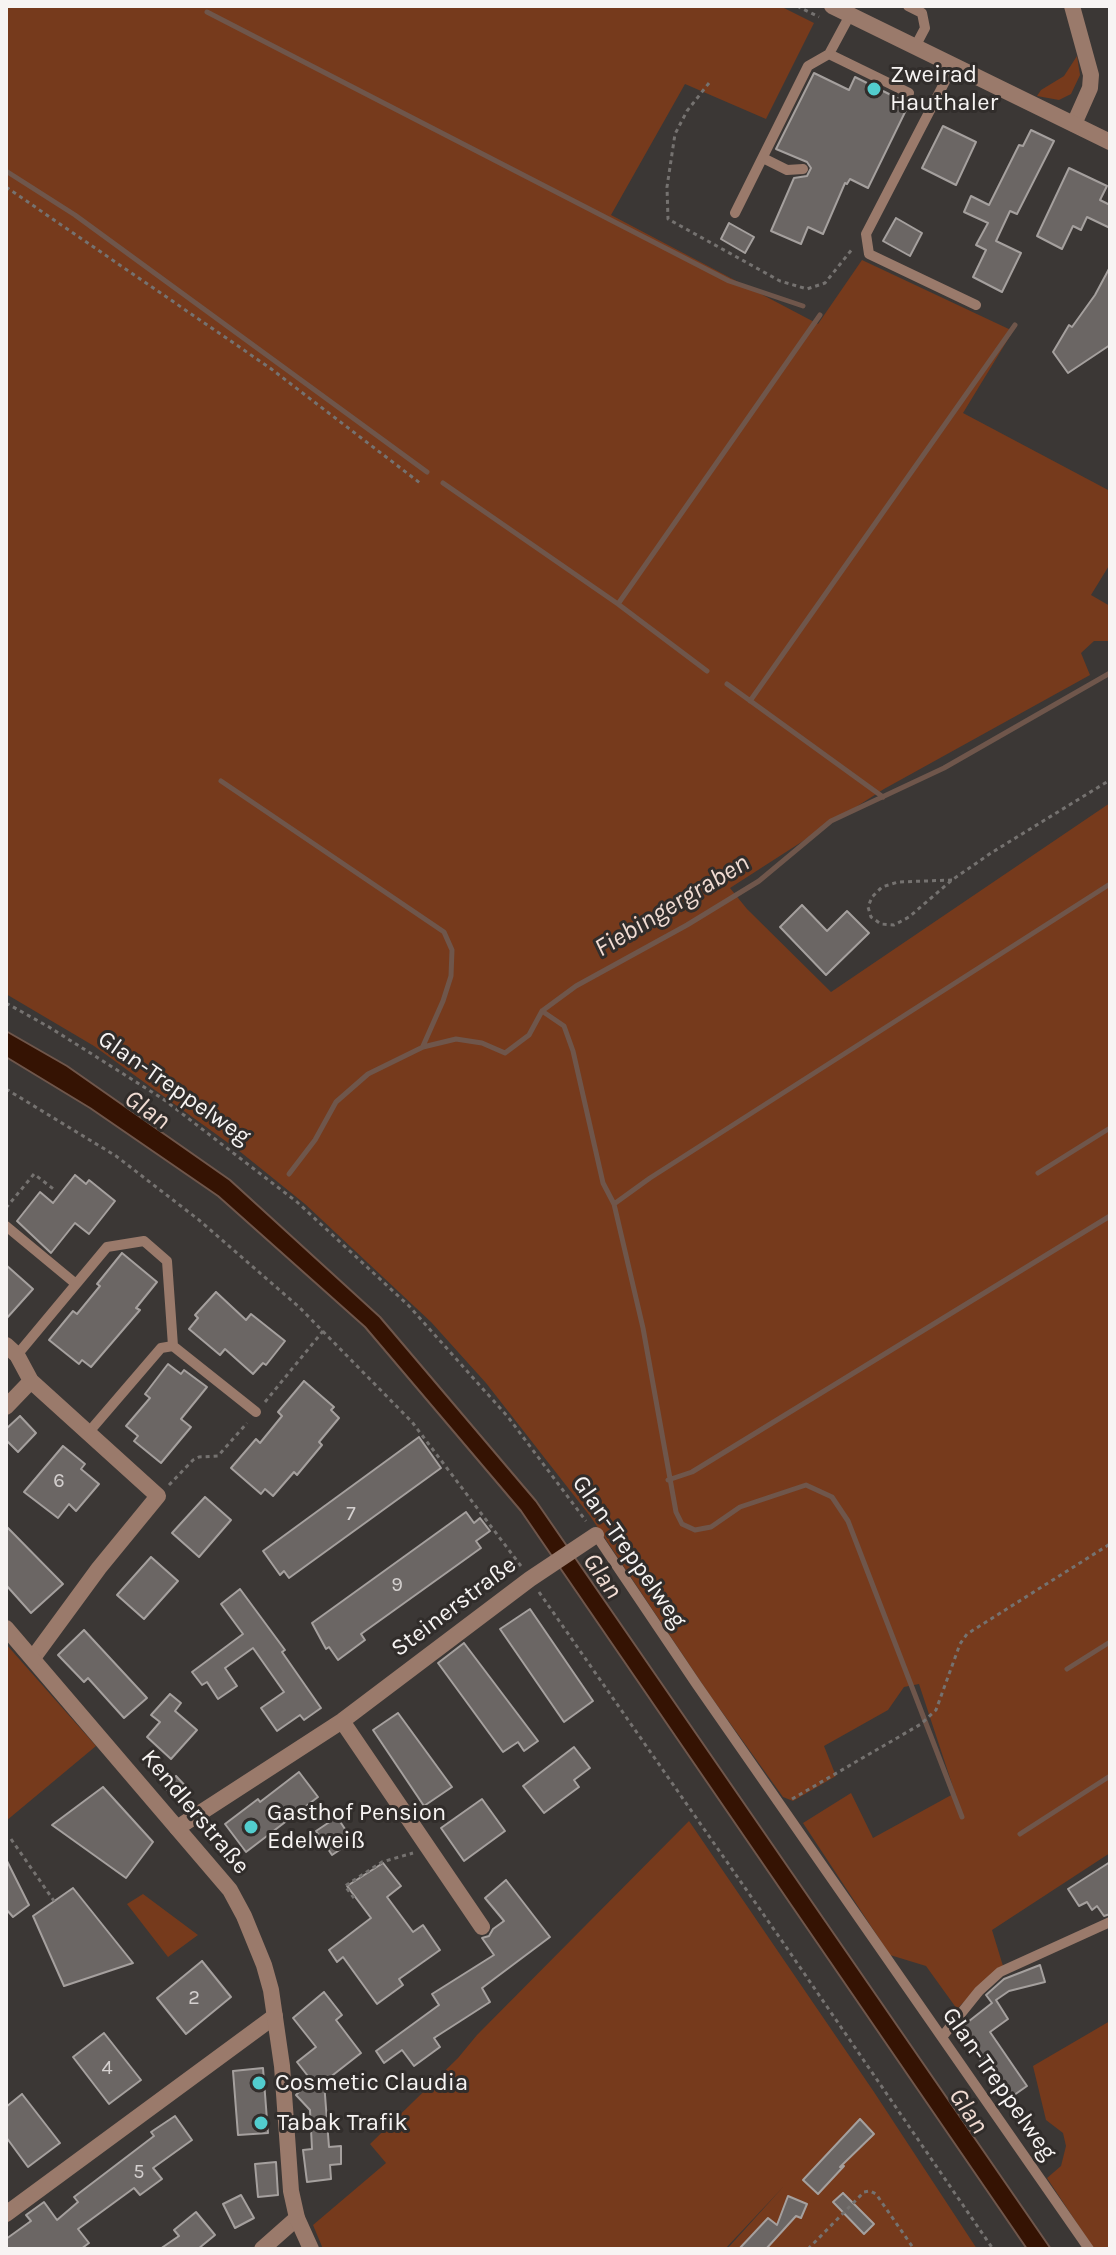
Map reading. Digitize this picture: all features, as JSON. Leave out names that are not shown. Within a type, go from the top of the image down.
[{"type":"street","points":[[832,6],[1110,142]]},
{"type":"street","points":[[1072,6],[1091,75],[1090,88],[1074,124]]},
{"type":"street","points":[[12,1350],[31,1381],[158,1496],[99,1568],[33,1658]]},
{"type":"street","points":[[6,1407],[31,1381]]},
{"type":"street","name":"Steinerstraße","points":[[177,1828],[342,1721],[530,1579],[593,1537]]},
{"type":"street","name":"Kendlerstraße","points":[[6,1628],[230,1890],[244,1916],[264,1965],[275,2016],[291,2191],[297,2218],[311,2249]]},
{"type":"street","points":[[342,1721],[482,1927]]},
{"type":"street","points":[[6,2214],[275,2016]]},
{"type":"street","points":[[262,2249],[297,2218]]},
{"type":"lane","points":[[908,6],[922,13],[925,28],[915,47]]},
{"type":"lane","points":[[735,213],[808,66],[829,54],[850,15]]},
{"type":"lane","points":[[829,54],[909,93]]},
{"type":"lane","points":[[953,66],[866,234],[869,254],[976,305]]},
{"type":"lane","points":[[763,158],[787,170],[803,169]]},
{"type":"lane","points":[[6,1226],[76,1284]]},
{"type":"lane","points":[[12,1350],[107,1247],[144,1241],[167,1261],[173,1346],[256,1412]]},
{"type":"lane","points":[[88,1433],[161,1348],[173,1346]]},
{"type":"lane","name":"Glan-Treppelweg","points":[[593,1537],[1089,2249]]},
{"type":"lane","points":[[942,2037],[979,1991],[1000,1972],[1110,1922]]},
{"type":"path","points":[[6,187],[270,368],[420,483]]},
{"type":"path","points":[[952,880],[898,882],[882,887],[872,897],[868,907],[871,917],[881,924],[894,925],[909,917],[952,880],[1110,780]]},
{"type":"path","name":"Glan-Treppelweg","points":[[6,1003],[163,1099],[297,1202],[409,1306],[508,1417],[593,1537]]},
{"type":"path","points":[[6,1089],[116,1156],[199,1220],[299,1307],[412,1422],[530,1579],[993,2249]]},
{"type":"path","points":[[6,1208],[34,1174],[56,1191]]},
{"type":"path","points":[[6,1197],[11,1202]]},
{"type":"path","points":[[782,1805],[930,1717],[936,1710],[960,1644],[967,1634],[1110,1544]]},
{"type":"path","points":[[11,1839],[54,1901]]},
{"type":"path","points":[[354,1898],[345,1886],[353,1880],[382,1862],[420,1851]]},
{"type":"path","points":[[808,2249],[864,2192],[870,2191],[876,2194],[914,2249]]},
{"type":"shaded area","points":[[6,6],[780,6],[814,23],[766,119],[685,84],[611,215],[818,324],[862,260],[1013,331],[963,413],[1110,491],[1110,564],[1091,595],[1110,606],[1110,641],[1094,641],[1081,653],[1090,675],[884,789],[730,888],[747,909],[831,992],[1110,803],[1110,1853],[992,1930],[1003,1966],[957,2009],[926,1966],[890,1955],[803,1823],[851,1793],[873,1838],[955,1793],[919,1684],[904,1687],[888,1710],[824,1746],[836,1776],[793,1801],[783,1797],[707,1691],[590,1516],[486,1383],[431,1322],[305,1204],[238,1150],[94,1046],[6,994]]},
{"type":"shaded area","points":[[1077,56],[1080,75],[1071,94],[1059,100],[1037,96],[1041,90],[1064,76]]},
{"type":"shaded area","points":[[6,1031],[67,1066],[230,1180],[380,1317],[536,1501],[1051,2249],[1027,2249],[521,1511],[365,1327],[218,1196],[90,1108],[6,1057]]},
{"type":"shaded area","points":[[6,1644],[96,1746],[6,1821]]},
{"type":"shaded area","points":[[689,1821],[977,2249],[727,2249],[784,2186],[725,2249],[323,2249],[313,2225],[386,2163],[370,2144]]},
{"type":"shaded area","points":[[143,1894],[198,1935],[168,1957],[127,1904]]},
{"type":"shaded area","points":[[1110,2021],[1110,2249],[1094,2249],[1047,2178],[1061,2166],[1066,2146],[1063,2133],[1046,2120],[1033,2066]]},
{"type":"building","points":[[814,73],[849,90],[855,77],[909,104],[868,188],[850,179],[845,183],[823,234],[808,227],[801,244],[771,231],[794,178],[807,176],[811,168],[807,162],[776,149]]},
{"type":"building","points":[[943,126],[976,142],[956,185],[922,168]]},
{"type":"building","points":[[1031,130],[1054,141],[1017,214],[1010,211],[996,241],[1021,253],[1002,292],[973,277],[986,250],[976,245],[988,223],[964,212],[971,196],[989,205],[1019,145],[1023,146]]},
{"type":"building","points":[[1069,168],[1107,186],[1100,200],[1110,205],[1110,228],[1087,217],[1081,230],[1073,226],[1062,249],[1037,236]]},
{"type":"building","points":[[896,218],[922,233],[910,256],[883,241]]},
{"type":"building","points":[[729,223],[754,237],[745,253],[721,239]]},
{"type":"building","points":[[1110,267],[1110,345],[1068,373],[1053,352],[1069,325],[1072,327],[1095,295]]},
{"type":"building","points":[[802,905],[827,931],[847,911],[869,933],[826,975],[780,927]]},
{"type":"building","points":[[75,1175],[86,1184],[89,1180],[115,1201],[89,1234],[75,1223],[51,1253],[17,1221],[40,1192],[53,1203]]},
{"type":"building","points":[[122,1253],[157,1282],[136,1308],[140,1310],[91,1367],[82,1360],[79,1364],[49,1340],[73,1311],[77,1314]]},
{"type":"building","points":[[6,1265],[33,1289],[6,1319]]},
{"type":"building","points":[[216,1292],[246,1320],[251,1314],[285,1341],[266,1365],[263,1363],[253,1374],[225,1349],[220,1355],[189,1329],[198,1318],[195,1315]]},
{"type":"building","points":[[168,1364],[181,1374],[184,1370],[207,1387],[181,1419],[191,1427],[161,1463],[134,1441],[138,1436],[126,1426],[150,1398],[145,1394]]},
{"type":"building","points":[[304,1381],[334,1407],[331,1410],[339,1418],[297,1475],[294,1472],[273,1496],[265,1489],[261,1494],[231,1468],[256,1439],[260,1443],[282,1416],[278,1412]]},
{"type":"building","points":[[20,1416],[36,1433],[18,1452],[6,1440],[6,1429]]},
{"type":"building","points":[[419,1437],[441,1468],[289,1578],[284,1571],[280,1575],[263,1551]]},
{"type":"building","points":[[63,1446],[85,1464],[81,1469],[99,1484],[76,1511],[69,1504],[58,1518],[24,1492]]},
{"type":"building","points":[[205,1497],[231,1520],[199,1557],[172,1533]]},
{"type":"building","points":[[466,1512],[474,1523],[480,1518],[490,1531],[476,1541],[481,1548],[361,1634],[365,1640],[338,1660],[329,1647],[326,1649],[312,1623]]},
{"type":"building","points":[[6,1526],[63,1584],[31,1613],[6,1585]]},
{"type":"building","points":[[151,1557],[178,1581],[144,1619],[117,1595]]},
{"type":"building","points":[[240,1589],[285,1650],[282,1652],[321,1708],[304,1720],[300,1715],[277,1731],[261,1708],[284,1692],[253,1648],[225,1668],[237,1686],[218,1699],[207,1682],[202,1685],[192,1672],[243,1634],[221,1604]]},
{"type":"building","points":[[530,1609],[593,1701],[564,1722],[500,1629]]},
{"type":"building","points":[[84,1630],[147,1698],[124,1718],[88,1678],[84,1682],[58,1655]]},
{"type":"building","points":[[464,1643],[538,1741],[524,1751],[518,1742],[503,1752],[438,1663]]},
{"type":"building","points":[[170,1694],[181,1703],[175,1711],[197,1730],[171,1759],[147,1737],[160,1722],[151,1715]]},
{"type":"building","points":[[398,1713],[452,1787],[424,1806],[373,1730]]},
{"type":"building","points":[[574,1747],[590,1768],[574,1780],[579,1787],[544,1813],[523,1786]]},
{"type":"building","points":[[299,1772],[318,1797],[246,1852],[225,1824]]},
{"type":"building","points":[[176,1776],[191,1792],[179,1803],[164,1786]]},
{"type":"building","points":[[103,1787],[153,1842],[126,1878],[52,1825]]},
{"type":"building","points":[[482,1799],[505,1831],[464,1861],[441,1828]]},
{"type":"building","points":[[337,1817],[353,1841],[332,1855],[316,1831]]},
{"type":"building","points":[[6,1859],[29,1905],[13,1917],[6,1909]]},
{"type":"building","points":[[1110,1862],[1110,1914],[1104,1916],[1097,1906],[1092,1910],[1087,1902],[1079,1906],[1068,1889]]},
{"type":"building","points":[[383,1863],[401,1886],[387,1897],[413,1932],[423,1925],[440,1950],[399,1979],[403,1985],[377,2004],[343,1957],[337,1962],[329,1950],[371,1918],[347,1886]]},
{"type":"building","points":[[506,1880],[550,1937],[482,1988],[490,2002],[434,2038],[440,2047],[414,2066],[402,2050],[384,2063],[376,2051],[439,2005],[432,1994],[494,1955],[482,1938],[489,1936],[504,1921],[485,1898]]},
{"type":"building","points":[[73,1888],[133,1963],[64,1986],[33,1916]]},
{"type":"building","points":[[202,1961],[231,1997],[186,2034],[157,1998]]},
{"type":"building","points":[[1040,1965],[1045,1982],[1009,1991],[996,2000],[1008,2019],[990,2032],[1027,2086],[1007,2100],[959,2029],[992,2003],[986,1995],[1004,1979]]},
{"type":"building","points":[[324,1992],[342,2015],[336,2020],[361,2053],[324,2082],[329,2147],[341,2146],[341,2164],[330,2165],[331,2179],[307,2182],[303,2150],[312,2149],[310,2110],[296,2095],[311,2080],[297,2062],[316,2047],[293,2018]]},
{"type":"building","points":[[104,2033],[141,2080],[109,2104],[73,2057]]},
{"type":"building","points":[[263,2068],[268,2133],[238,2135],[233,2071]]},
{"type":"building","points":[[22,2094],[60,2143],[28,2167],[6,2137],[6,2107]]},
{"type":"building","points":[[175,2116],[192,2140],[153,2168],[162,2179],[140,2195],[134,2188],[78,2229],[89,2243],[81,2249],[6,2249],[6,2239],[31,2221],[26,2215],[44,2202],[57,2220],[78,2202],[74,2197],[154,2136],[151,2132]]},
{"type":"building","points":[[860,2119],[874,2134],[818,2194],[803,2180]]},
{"type":"building","points":[[276,2162],[278,2195],[258,2197],[255,2164]]},
{"type":"building","points":[[843,2193],[874,2224],[864,2234],[833,2202]]},
{"type":"building","points":[[241,2195],[254,2218],[235,2228],[223,2204]]},
{"type":"building","points":[[788,2196],[807,2204],[801,2218],[796,2216],[766,2249],[739,2249],[768,2218],[777,2225]]},
{"type":"building","points":[[196,2212],[215,2235],[198,2249],[160,2249],[179,2236],[174,2230]]},
{"type":"waterway","points":[[207,12],[729,281],[803,306]]},
{"type":"waterway","points":[[6,171],[75,215],[427,472]]},
{"type":"waterway","points":[[618,604],[820,315]]},
{"type":"waterway","points":[[750,701],[1015,325]]},
{"type":"waterway","points":[[443,483],[618,604],[707,671]]},
{"type":"waterway","name":"Fiebingergraben","points":[[289,1174],[315,1140],[336,1102],[368,1074],[423,1047],[456,1039],[482,1043],[505,1053],[529,1035],[542,1011],[576,986],[759,881],[831,821],[944,768],[1110,673]]},
{"type":"waterway","points":[[727,684],[883,797]]},
{"type":"waterway","points":[[221,781],[444,932],[452,950],[451,976],[423,1046]]},
{"type":"waterway","points":[[614,1204],[1110,884]]},
{"type":"waterway","points":[[542,1011],[564,1026],[573,1051],[603,1183],[614,1204],[643,1328],[676,1512],[682,1524],[695,1530],[711,1527],[740,1507],[806,1485],[832,1497],[848,1521],[962,1817]]},
{"type":"waterway","points":[[1038,1173],[1110,1128]]},
{"type":"waterway","points":[[668,1480],[692,1472],[1110,1216]]},
{"type":"waterway","points":[[1067,1669],[1110,1642]]},
{"type":"waterway","points":[[1020,1834],[1110,1776]]},
{"type":"place","name":"Zweirad Hauthaler","points":[[874,89]]},
{"type":"place","name":"Gasthof Pension Edelweiß","points":[[251,1827]]},
{"type":"place","name":"Cosmetic Claudia","points":[[259,2083]]},
{"type":"place","name":"Tabak Trafik","points":[[261,2123]]},
{"type":"water label","name":"Glan","points":[[147,1110]]},
{"type":"water label","name":"Glan","points":[[602,1576]]},
{"type":"water label","name":"Glan","points":[[968,2111]]}]
